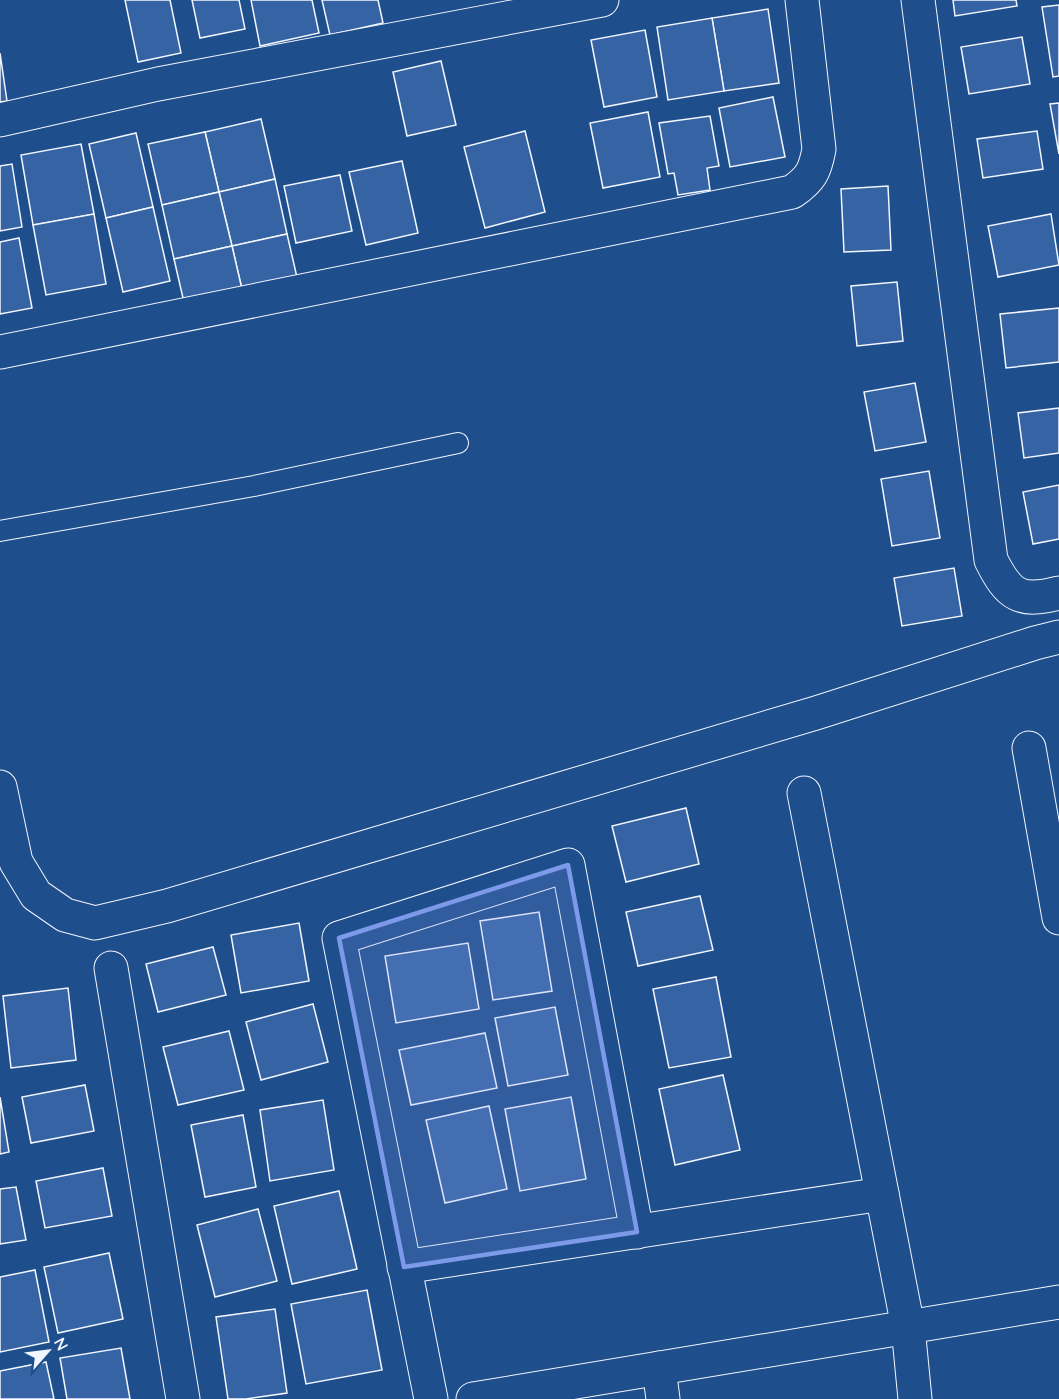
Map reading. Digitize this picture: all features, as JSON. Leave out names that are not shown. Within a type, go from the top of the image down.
[{"type":"street","points":[[0,120],[158,84],[602,0]]},
{"type":"street","points":[[0,352],[792,192],[808,181],[816,165],[819,149],[801,0]]},
{"type":"street","points":[[918,0],[991,560],[999,577],[1010,589],[1022,597],[1040,598],[1059,593]]},
{"type":"street","points":[[0,787],[16,862],[36,895],[65,915],[95,923],[179,903],[816,713],[1059,637]]},
{"type":"street","points":[[1029,748],[1059,918]]},
{"type":"street","points":[[804,793],[908,1327],[915,1399]]},
{"type":"street","points":[[431,1399],[339,938],[568,865],[637,1232]]},
{"type":"street","points":[[111,968],[183,1399]]},
{"type":"street","points":[[404,1267],[882,1194]]},
{"type":"street","points":[[473,1399],[661,1384],[908,1327],[1059,1302]]},
{"type":"lane","points":[[0,531],[254,486],[458,443]]},
{"type":"highlighted area","points":[[568,865],[637,1232],[404,1267],[339,938]]},
{"type":"building","points":[[125,0],[170,0],[181,53],[138,62]]},
{"type":"building","points":[[192,0],[239,0],[245,29],[200,38]]},
{"type":"building","points":[[251,0],[312,0],[319,33],[260,46]]},
{"type":"building","points":[[322,0],[378,0],[383,23],[330,35]]},
{"type":"building","points":[[953,0],[1016,0],[1017,6],[955,16]]},
{"type":"building","points":[[1059,5],[1059,76],[1053,77],[1042,7]]},
{"type":"building","points":[[768,9],[779,83],[724,91],[712,18]]},
{"type":"building","points":[[712,18],[724,91],[668,100],[657,27]]},
{"type":"building","points":[[645,30],[657,97],[604,107],[591,40]]},
{"type":"building","points":[[1022,37],[1030,84],[969,94],[961,47]]},
{"type":"building","points":[[0,53],[7,101],[0,102]]},
{"type":"building","points":[[441,61],[456,125],[407,136],[393,72]]},
{"type":"building","points":[[773,97],[785,157],[730,167],[719,108]]},
{"type":"building","points":[[1059,103],[1059,154],[1050,104]]},
{"type":"building","points":[[648,112],[660,177],[603,188],[590,123]]},
{"type":"building","points":[[710,116],[719,166],[707,168],[710,190],[678,195],[674,173],[668,174],[659,123]]},
{"type":"building","points":[[261,119],[275,179],[219,192],[205,132]]},
{"type":"building","points":[[525,131],[545,212],[485,228],[464,147]]},
{"type":"building","points":[[1037,131],[1043,169],[983,178],[977,139]]},
{"type":"building","points":[[205,132],[219,192],[162,205],[148,144]]},
{"type":"building","points":[[136,133],[153,207],[106,218],[89,144]]},
{"type":"building","points":[[81,144],[94,214],[33,225],[21,155]]},
{"type":"building","points":[[402,161],[418,233],[366,245],[349,172]]},
{"type":"building","points":[[12,164],[22,227],[0,231],[0,166]]},
{"type":"building","points":[[340,175],[352,231],[296,243],[284,186]]},
{"type":"building","points":[[275,179],[287,234],[232,246],[219,192]]},
{"type":"building","points":[[888,186],[891,250],[844,252],[841,189]]},
{"type":"building","points":[[219,192],[232,246],[174,259],[162,205]]},
{"type":"building","points":[[153,207],[170,281],[123,292],[106,218]]},
{"type":"building","points":[[94,214],[106,284],[46,295],[33,225]]},
{"type":"building","points":[[1051,214],[1059,265],[998,277],[988,226]]},
{"type":"building","points":[[287,234],[299,286],[244,298],[232,246]]},
{"type":"building","points":[[19,238],[32,308],[0,314],[0,242]]},
{"type":"building","points":[[232,246],[244,298],[186,311],[174,259]]},
{"type":"building","points":[[897,282],[903,341],[857,346],[851,286]]},
{"type":"building","points":[[1059,308],[1059,362],[1006,368],[1000,314]]},
{"type":"building","points":[[915,383],[926,442],[875,451],[864,392]]},
{"type":"building","points":[[1059,408],[1059,453],[1024,458],[1018,413]]},
{"type":"building","points":[[929,471],[940,538],[892,546],[881,479]]},
{"type":"building","points":[[1059,485],[1059,539],[1033,544],[1023,492]]},
{"type":"building","points":[[954,568],[962,616],[902,626],[894,578]]},
{"type":"building","points":[[686,808],[699,864],[626,882],[612,826]]},
{"type":"building","points":[[700,896],[713,950],[638,966],[626,912]]},
{"type":"building","points":[[539,912],[552,991],[493,1000],[480,921]]},
{"type":"building","points":[[299,923],[309,981],[241,993],[231,935]]},
{"type":"building","points":[[468,943],[479,1009],[396,1023],[385,956]]},
{"type":"building","points":[[213,947],[226,995],[158,1012],[146,964]]},
{"type":"building","points":[[716,977],[731,1057],[669,1068],[653,989]]},
{"type":"building","points":[[68,988],[76,1060],[11,1068],[3,996]]},
{"type":"building","points":[[313,1004],[328,1062],[261,1080],[246,1022]]},
{"type":"building","points":[[555,1007],[568,1075],[508,1086],[495,1018]]},
{"type":"building","points":[[229,1031],[244,1090],[178,1105],[163,1047]]},
{"type":"building","points":[[485,1033],[497,1088],[411,1105],[399,1050]]},
{"type":"building","points":[[723,1075],[740,1150],[675,1165],[659,1089]]},
{"type":"building","points":[[85,1085],[94,1131],[31,1143],[22,1097]]},
{"type":"building","points":[[0,1097],[9,1152],[0,1154]]},
{"type":"building","points":[[571,1097],[586,1179],[520,1191],[505,1109]]},
{"type":"building","points":[[323,1100],[334,1170],[270,1181],[260,1110]]},
{"type":"building","points":[[489,1106],[507,1189],[445,1203],[426,1120]]},
{"type":"building","points":[[243,1115],[256,1187],[205,1197],[191,1125]]},
{"type":"building","points":[[103,1168],[112,1216],[45,1228],[36,1181]]},
{"type":"building","points":[[16,1187],[26,1240],[0,1244],[0,1189]]},
{"type":"building","points":[[339,1191],[357,1269],[292,1284],[274,1206]]},
{"type":"building","points":[[258,1209],[277,1281],[215,1297],[197,1225]]},
{"type":"building","points":[[109,1253],[123,1319],[58,1333],[44,1267]]},
{"type":"building","points":[[35,1270],[49,1342],[0,1352],[0,1277]]},
{"type":"building","points":[[367,1290],[382,1370],[306,1384],[291,1304]]},
{"type":"building","points":[[275,1309],[287,1393],[246,1399],[228,1399],[216,1317]]},
{"type":"building","points":[[121,1348],[130,1399],[67,1399],[60,1358]]},
{"type":"building","points":[[46,1362],[54,1399],[0,1399],[0,1371]]}]
